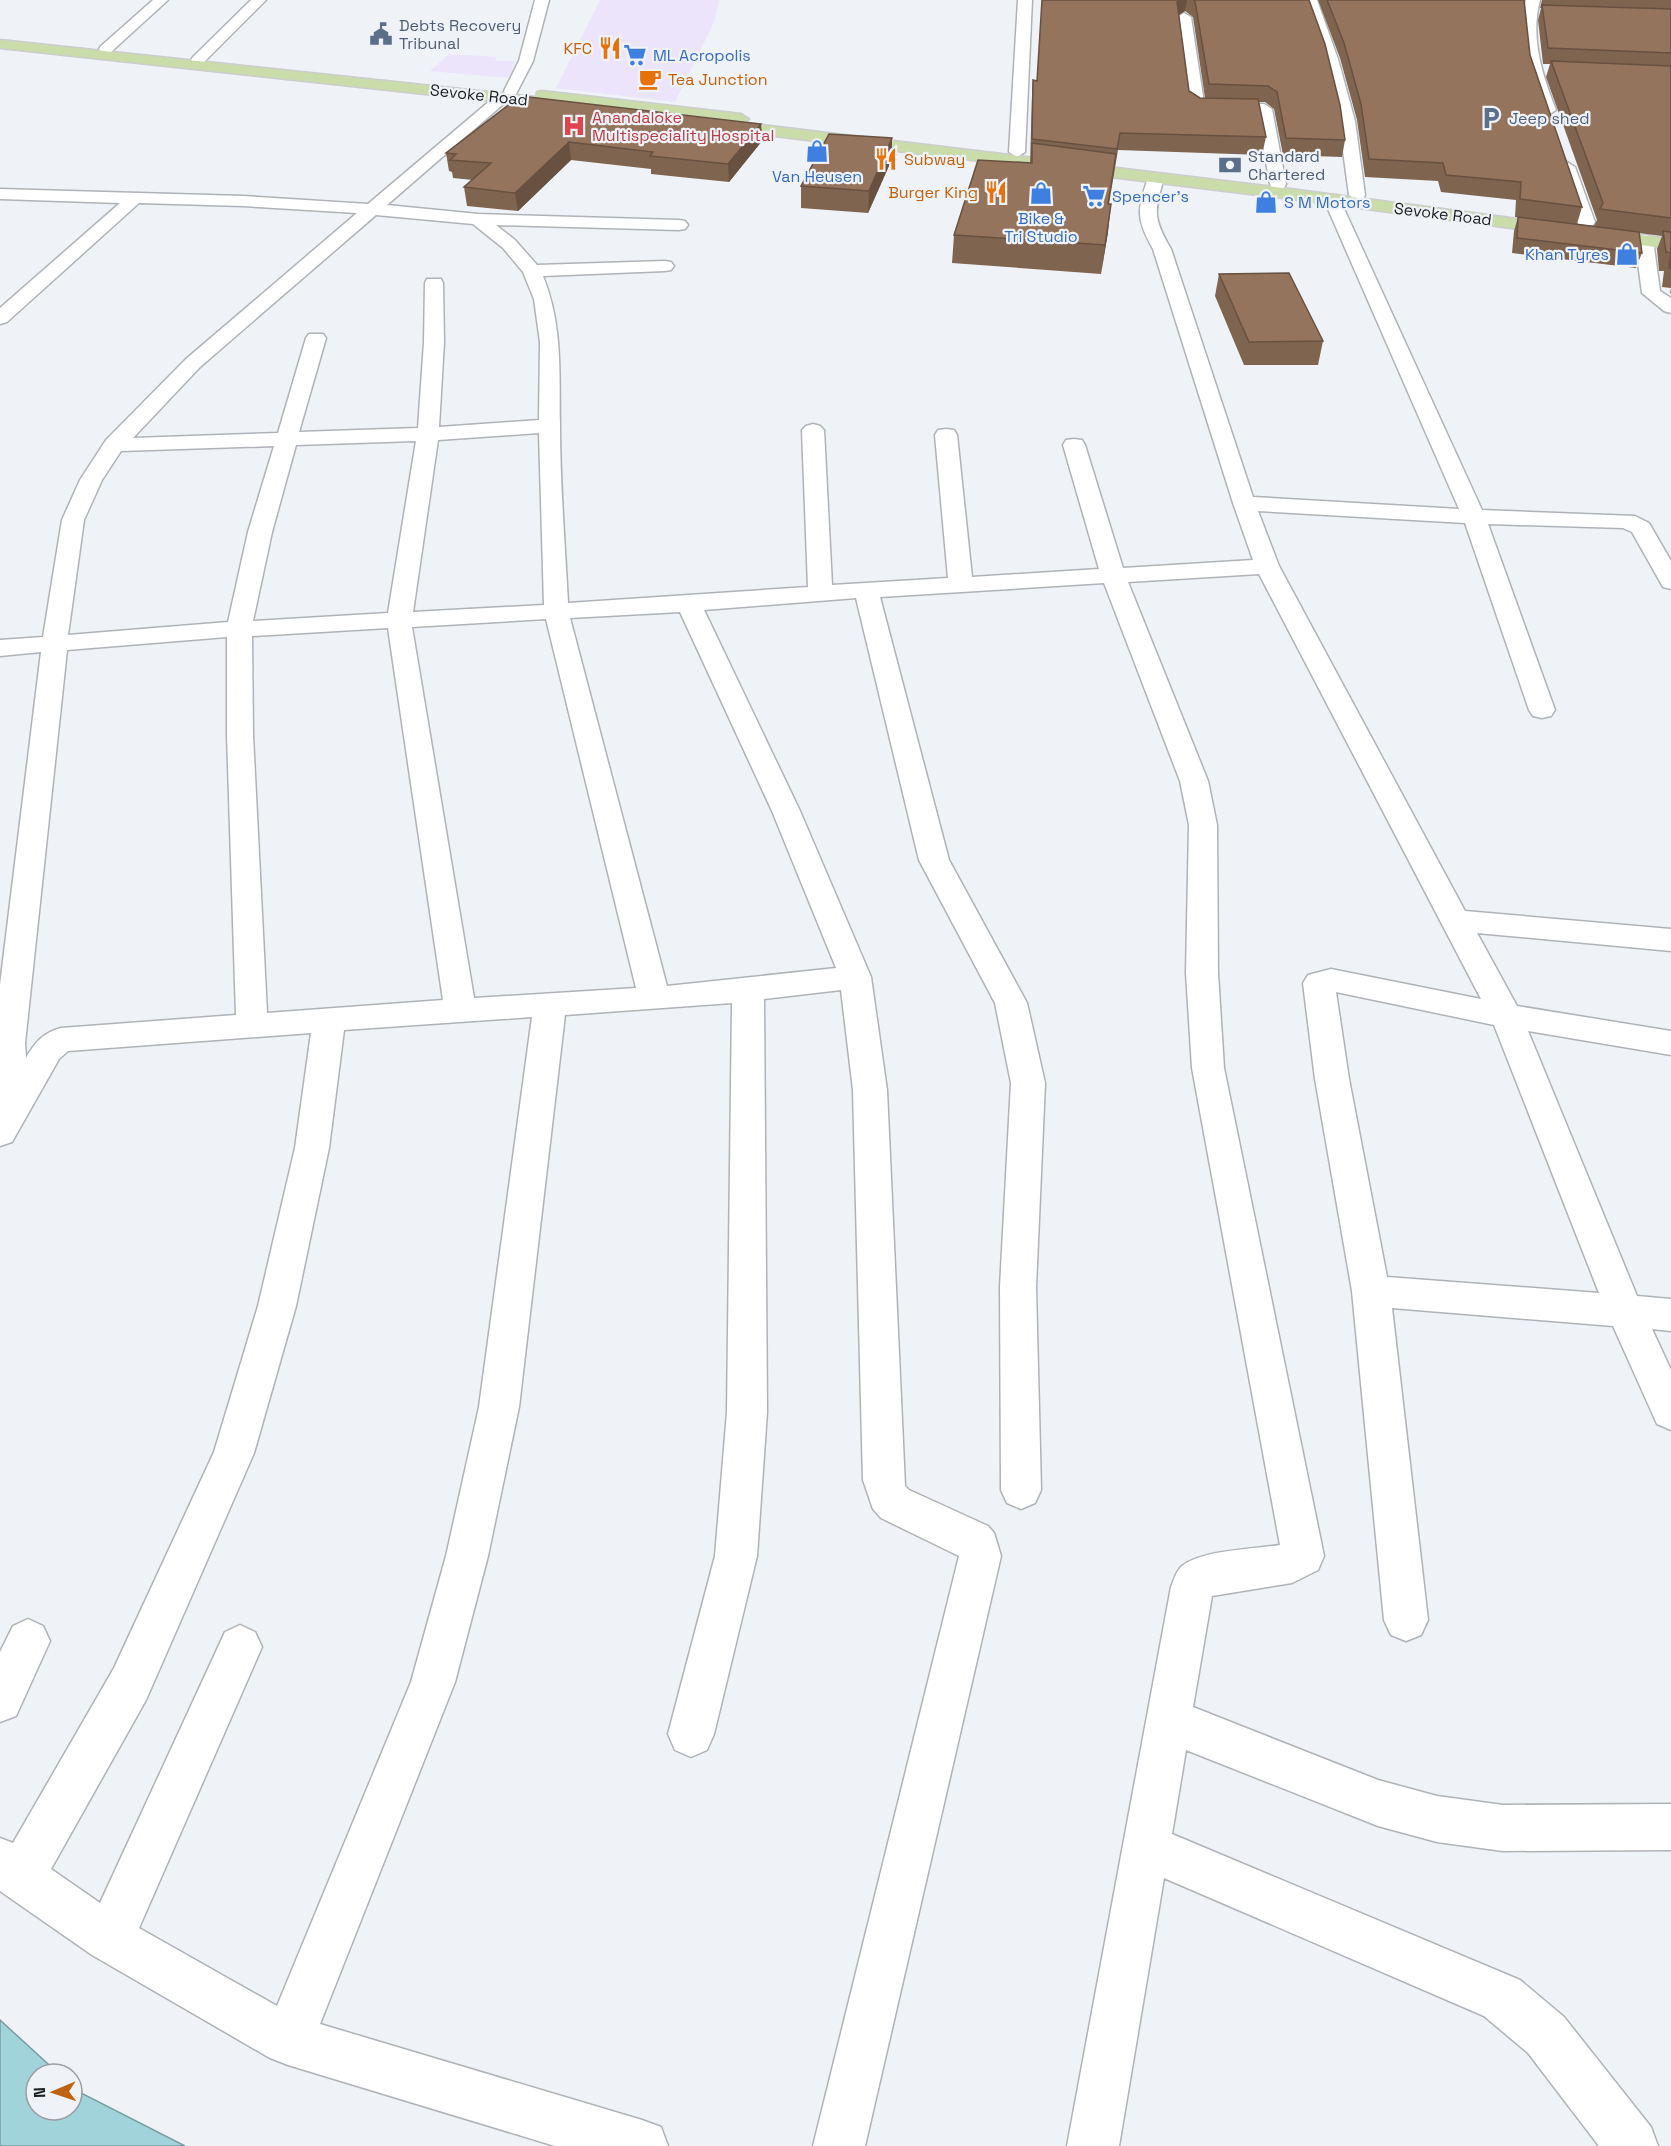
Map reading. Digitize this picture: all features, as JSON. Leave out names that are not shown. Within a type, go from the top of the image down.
[{"type":"main road","name":"Sevoke Road","points":[[0,36],[507,94],[1015,157],[1278,184],[1588,227],[1671,244]]},
{"type":"main road","name":"Sevoke Road","points":[[0,44],[507,94]]},
{"type":"main road","name":"Sevoke Road","points":[[1015,157],[1156,178],[1332,200],[1671,234]]},
{"type":"street","points":[[106,49],[160,0]]},
{"type":"street","points":[[198,60],[259,0]]},
{"type":"street","points":[[6,1123],[9,1043],[56,642],[73,520],[91,480],[114,445],[193,363],[507,94],[526,61],[542,0]]},
{"type":"street","points":[[1015,157],[1025,0]]},
{"type":"street","points":[[1310,0],[1331,58],[1347,121],[1357,195]]},
{"type":"street","points":[[1530,10],[1540,70],[1553,125]]},
{"type":"street","points":[[1184,16],[1197,107],[1264,109],[1278,184]]},
{"type":"street","points":[[1564,157],[1588,227]]},
{"type":"street","points":[[1156,178],[1145,209],[1147,221],[1162,249],[1244,503],[1267,566],[1506,1016],[1624,1310],[1671,1412]]},
{"type":"street","points":[[0,194],[372,209],[478,219],[679,225]]},
{"type":"street","points":[[0,318],[135,198]]},
{"type":"street","points":[[1332,200],[1474,517],[1542,710]]},
{"type":"street","points":[[478,219],[509,244],[532,271],[543,299],[550,342],[549,426],[556,612],[654,998]]},
{"type":"street","points":[[1644,240],[1651,293],[1671,307]]},
{"type":"street","points":[[532,271],[665,266]]},
{"type":"street","points":[[434,283],[434,342],[428,434],[399,621],[460,1010]]},
{"type":"street","points":[[252,1026],[240,735],[239,629],[260,532],[316,338]]},
{"type":"street","points":[[114,445],[428,434],[549,426]]},
{"type":"street","points":[[813,430],[820,593]]},
{"type":"street","points":[[946,435],[960,585]]},
{"type":"street","points":[[1074,445],[1113,575],[1194,782],[1203,825],[1202,973],[1208,1068],[1303,1556],[1292,1563],[1198,1580],[1192,1587],[1093,2146]]},
{"type":"street","points":[[1244,503],[1474,517],[1633,522],[1641,528],[1671,582]]},
{"type":"street","points":[[0,648],[239,629],[689,604],[820,593],[1267,566]]},
{"type":"street","points":[[866,591],[934,860],[1011,1003],[1028,1083],[1018,1287],[1021,1490]]},
{"type":"street","points":[[689,604],[786,811],[855,978],[870,1090],[887,1496],[896,1503],[973,1540],[979,1548],[980,1556],[839,2146]]},
{"type":"street","points":[[1456,921],[1671,940]]},
{"type":"street","points":[[6,1123],[47,1050],[61,1040],[654,998],[855,978]]},
{"type":"street","points":[[1406,1620],[1371,1291],[1332,1079],[1319,982],[1331,981],[1506,1016],[1671,1043]]},
{"type":"street","points":[[691,1734],[736,1556],[747,1412],[748,990]]},
{"type":"street","points":[[288,2040],[434,1682],[467,1556],[499,1407],[550,1004]]},
{"type":"street","points":[[329,1020],[312,1148],[277,1306],[234,1453],[130,1684],[11,1868],[109,1938],[288,2040],[642,2146]]},
{"type":"street","points":[[1371,1291],[1671,1315]]},
{"type":"street","points":[[0,1700],[28,1641]]},
{"type":"street","points":[[109,1938],[240,1647]]},
{"type":"street","points":[[1168,1720],[1378,1803],[1437,1820],[1503,1828],[1671,1827]]},
{"type":"street","points":[[1145,1846],[1502,1998],[1546,2035],[1632,2146]]},
{"type":"shaded area","name":"ML Acropolis","points":[[600,0],[719,0],[714,22],[675,102],[556,88]]},
{"type":"shaded area","points":[[449,54],[497,57],[495,61],[515,61],[509,78],[430,71]]},
{"type":"water","points":[[0,2020],[46,2062],[24,2062],[24,2122],[84,2122],[84,2095],[185,2146],[0,2146]]},
{"type":"building","points":[[1042,0],[1180,0],[1177,2],[1189,91],[1200,98],[1258,99],[1266,137],[1120,133],[1117,149],[1032,139],[1033,80],[1037,81]]},
{"type":"building","points":[[1193,0],[1309,0],[1325,44],[1340,105],[1345,140],[1286,138],[1277,92],[1268,86],[1209,84]]},
{"type":"building","points":[[1327,0],[1524,0],[1530,55],[1582,207],[1520,199],[1521,182],[1446,175],[1443,163],[1369,159],[1361,104],[1344,43]]},
{"type":"building","points":[[1542,5],[1671,9],[1671,53],[1548,48]]},
{"type":"building","points":[[1551,61],[1671,66],[1671,218],[1600,209],[1603,203]]},
{"type":"building","points":[[520,96],[761,124],[728,164],[650,156],[653,152],[569,142],[515,193],[464,187],[491,163],[450,160],[456,154],[446,153]]},
{"type":"building","points":[[829,134],[892,138],[869,191],[801,186]]},
{"type":"building","points":[[1032,143],[1116,154],[1108,204],[1111,204],[1105,245],[954,235],[978,160],[1032,163]]},
{"type":"building","points":[[1518,217],[1639,232],[1642,253],[1517,238]]},
{"type":"building","points":[[1663,231],[1671,232],[1671,253],[1666,252]]},
{"type":"building","points":[[1289,273],[1323,341],[1249,342],[1219,274]]},
{"type":"place","name":"Debts Recovery Tribunal","points":[[381,34]]},
{"type":"place","name":"KFC","points":[[610,48]]},
{"type":"place","name":"ML Acropolis","points":[[635,55]]},
{"type":"place","name":"Tea Junction","points":[[650,79]]},
{"type":"place","name":"Jeep shed","points":[[1491,118]]},
{"type":"place","name":"Anandaloke Multispeciality Hospital","points":[[574,126]]},
{"type":"place","name":"Van Heusen","points":[[817,151]]},
{"type":"place","name":"Subway","points":[[886,159]]},
{"type":"place","name":"Standard Chartered","points":[[1230,165]]},
{"type":"place","name":"Burger King","points":[[996,192]]},
{"type":"place","name":"Bike & Tri Studio","points":[[1041,193]]},
{"type":"place","name":"Spencer's","points":[[1094,196]]},
{"type":"place","name":"S M Motors","points":[[1266,202]]},
{"type":"place","name":"Khan Tyres","points":[[1627,254]]}]
